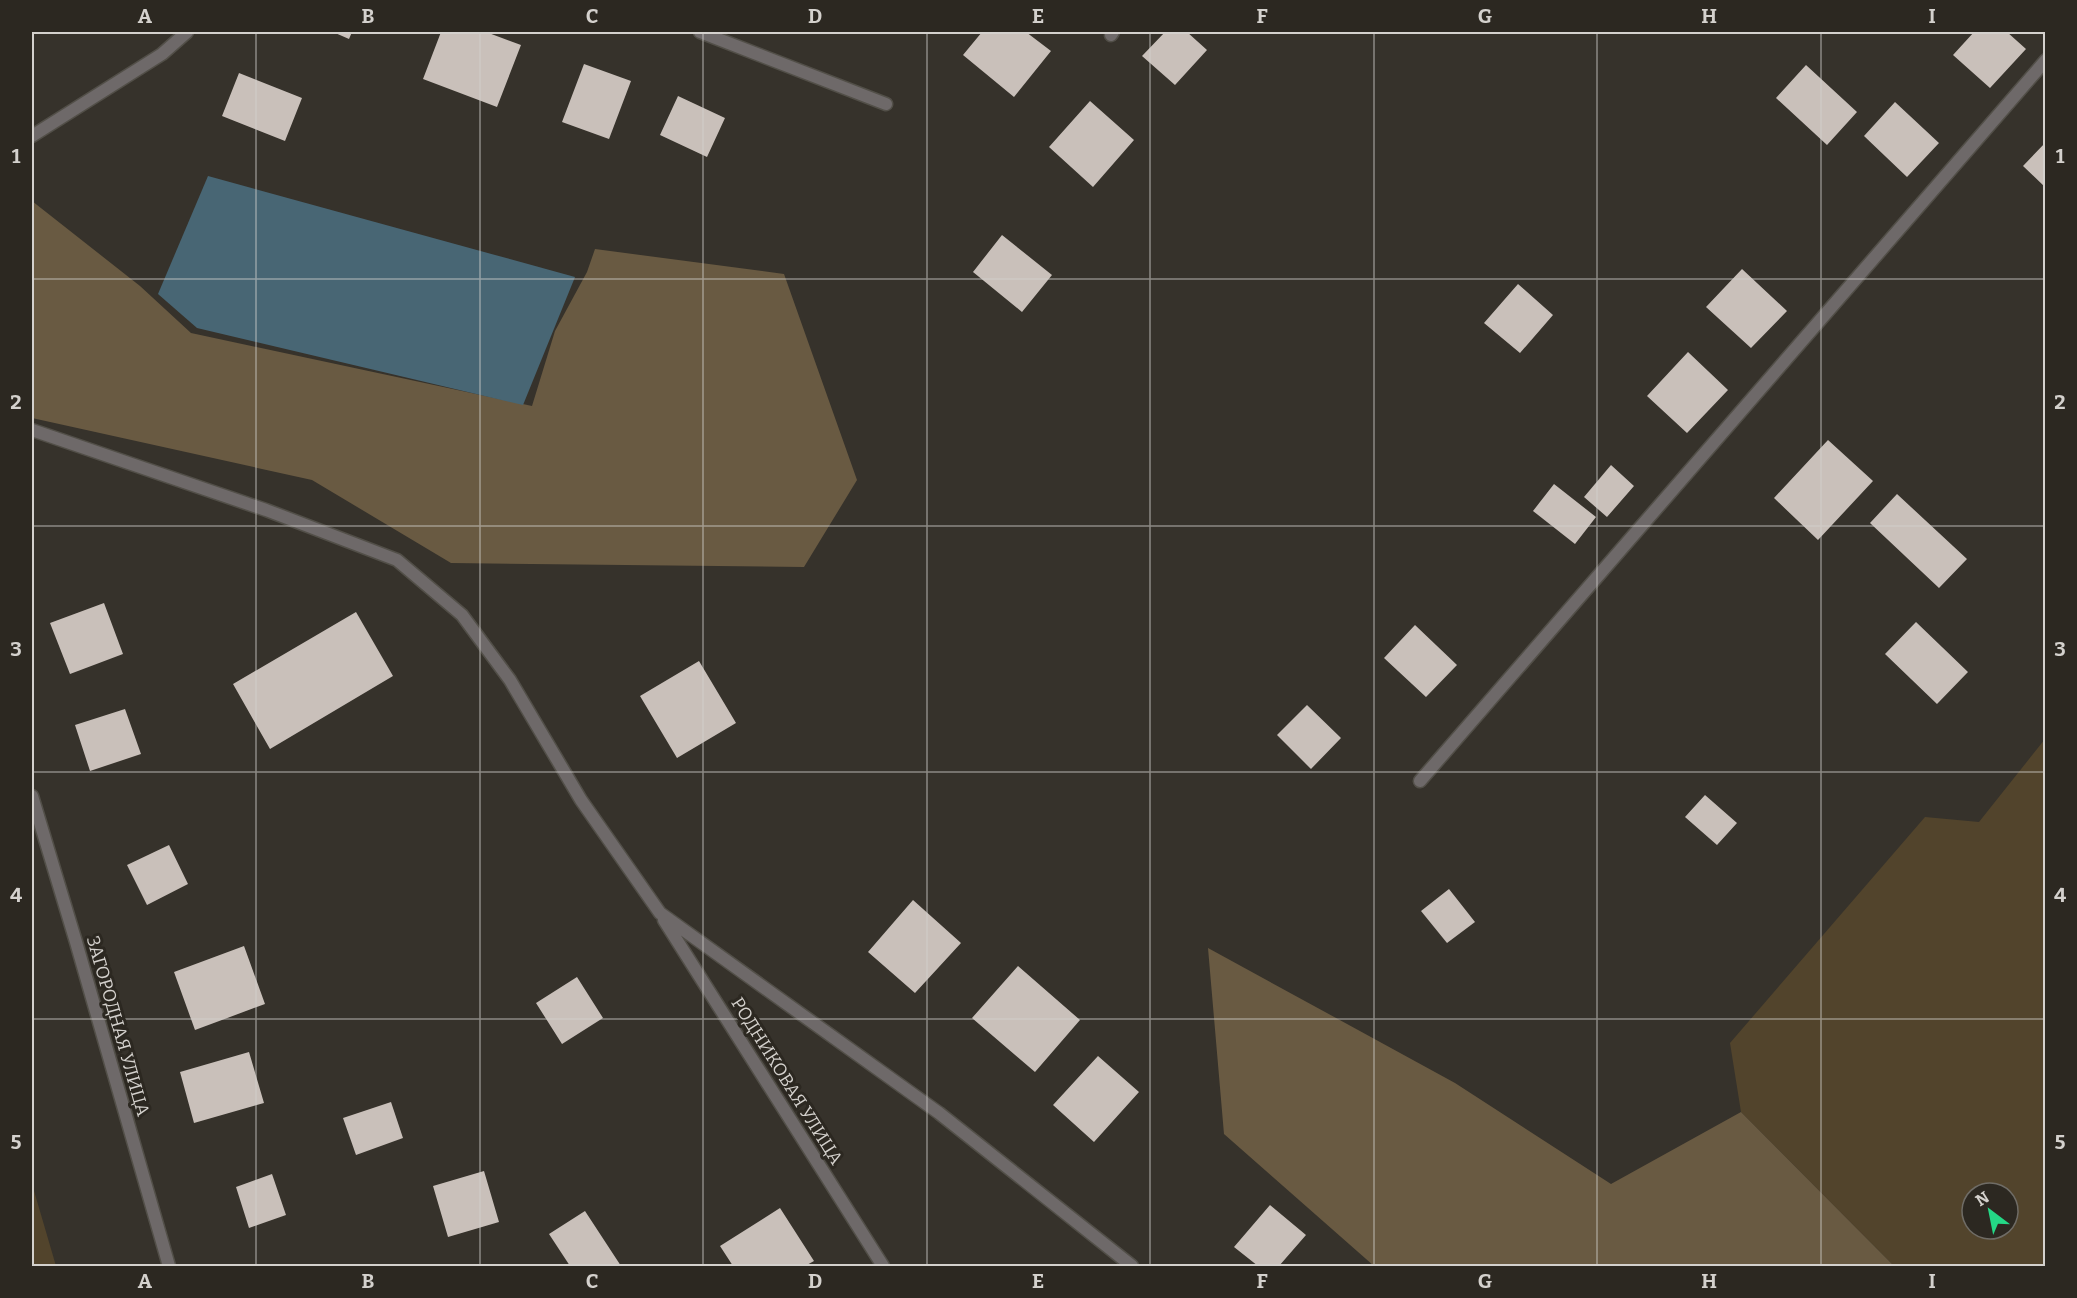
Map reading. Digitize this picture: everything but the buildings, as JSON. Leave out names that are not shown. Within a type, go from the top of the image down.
[{"type":"street","points":[[32,136],[162,54],[187,32]]},
{"type":"street","points":[[700,32],[886,104]]},
{"type":"street","points":[[1420,782],[2046,60]]},
{"type":"street","name":"РОДНИКОВАЯ УЛИЦА","points":[[32,430],[266,510],[397,560],[462,615],[510,680],[581,800],[660,914],[884,1266]]},
{"type":"street","name":"ЗАГОРОДНАЯ УЛИЦА","points":[[32,796],[169,1266]]},
{"type":"street","points":[[660,914],[939,1113],[1132,1266]]},
{"type":"shaded area","points":[[32,201],[140,286],[191,333],[532,406],[555,331],[587,272],[595,249],[784,274],[857,480],[804,567],[451,563],[312,480],[32,418]]},
{"type":"shaded area","points":[[2045,739],[2045,1266],[1894,1266],[1741,1112],[1730,1043],[1925,817],[1979,822]]},
{"type":"shaded area","points":[[1208,948],[1455,1083],[1611,1184],[1741,1112],[1894,1266],[1374,1266],[1224,1134]]},
{"type":"shaded area","points":[[32,1184],[56,1266],[32,1266]]},
{"type":"water","points":[[208,176],[575,277],[523,405],[197,328],[158,294]]}]
